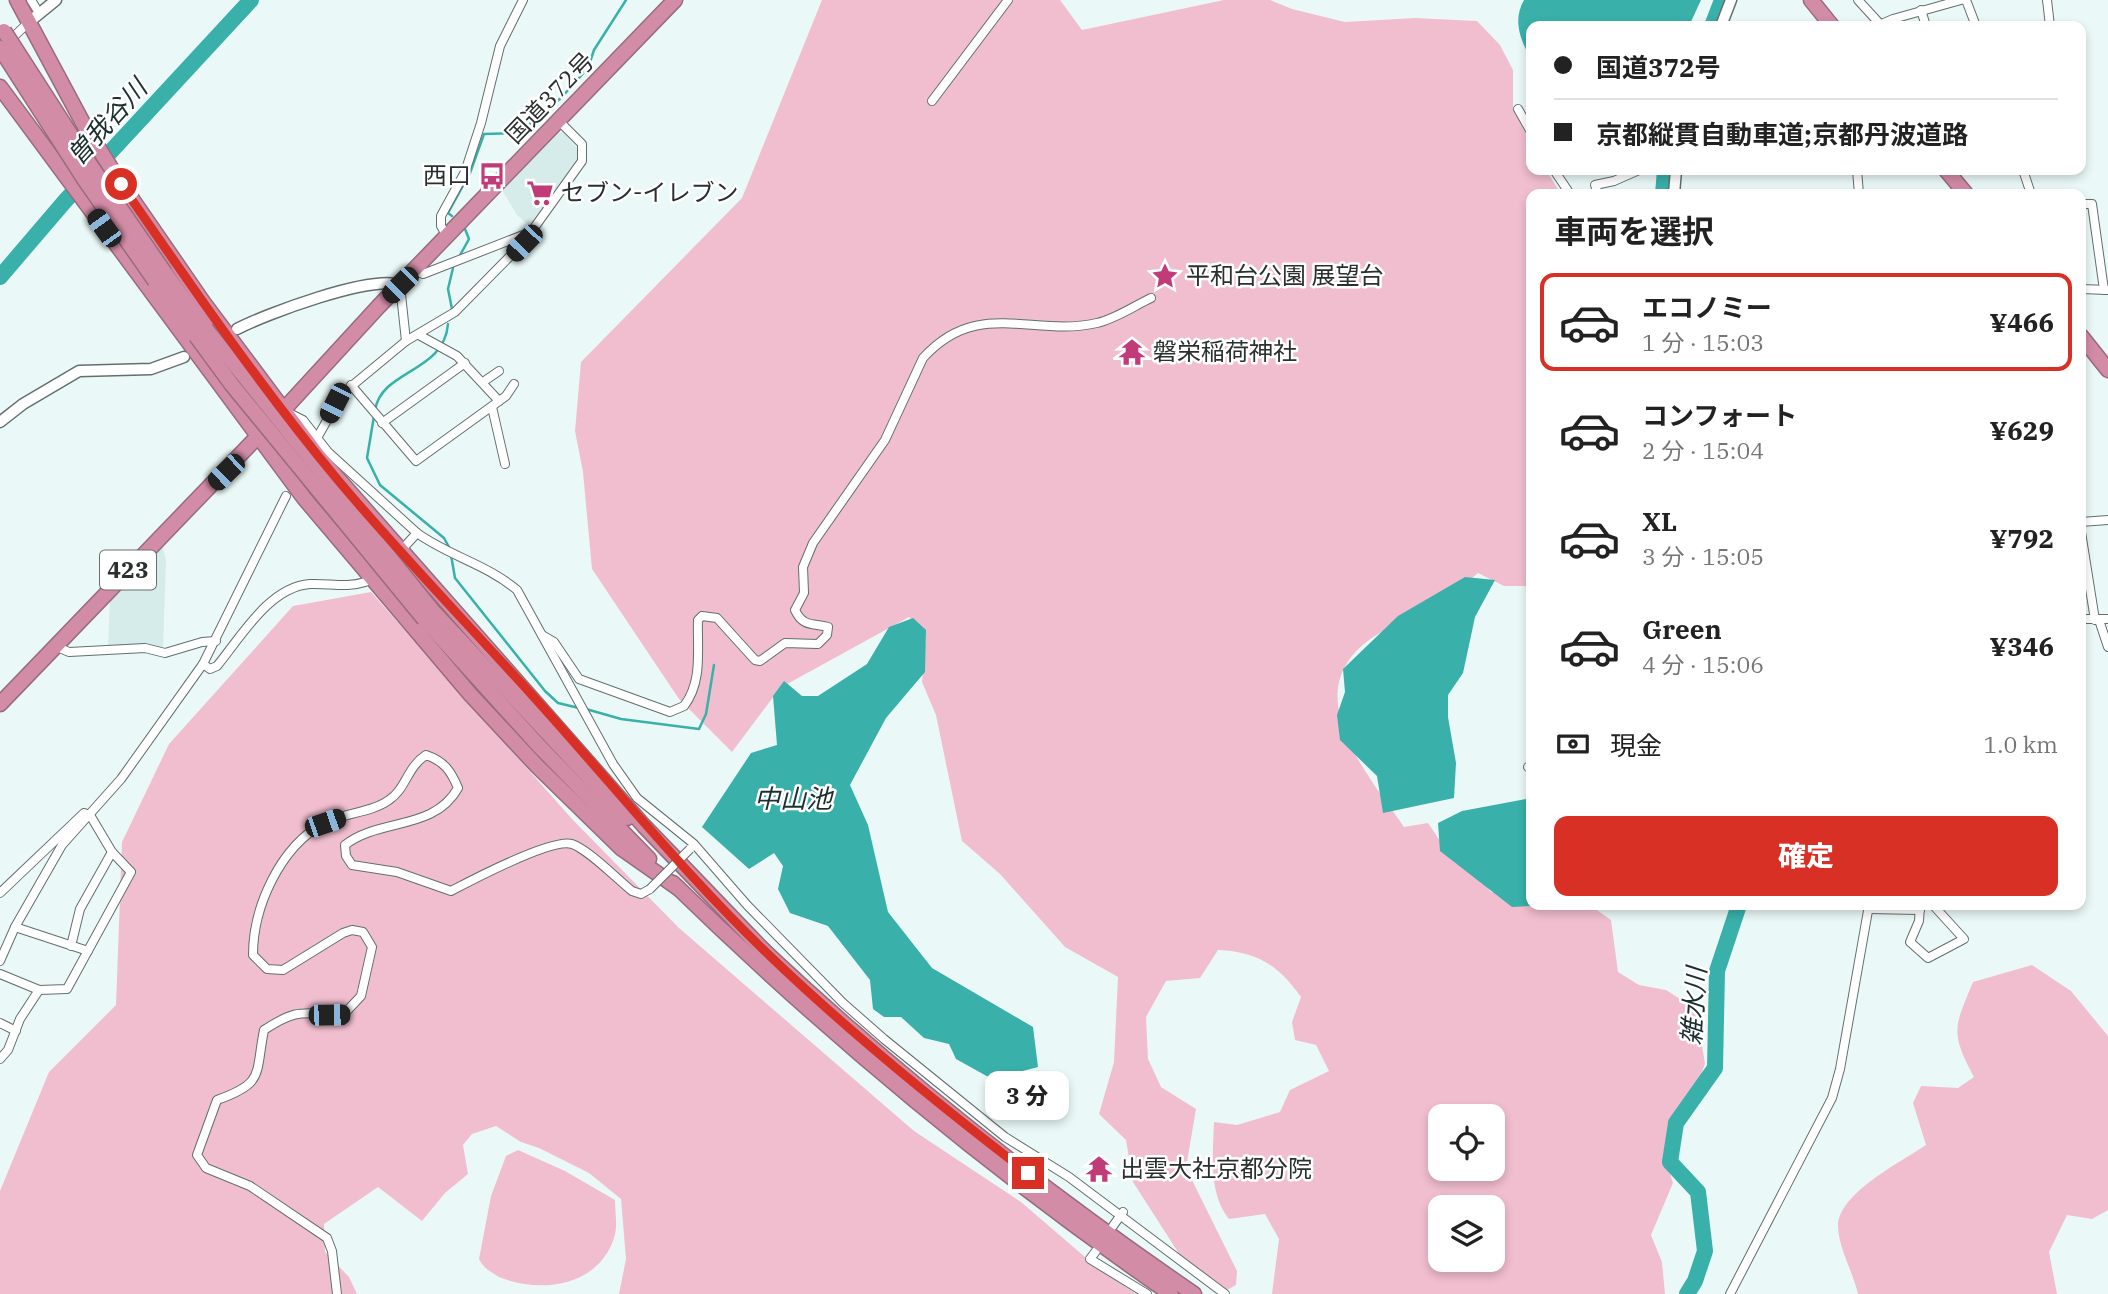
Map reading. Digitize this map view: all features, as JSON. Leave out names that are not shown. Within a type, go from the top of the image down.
[{"type":"highway","points":[[17,0],[34,17],[50,64],[116,176],[284,410],[339,481],[534,697],[644,826],[767,954]]},
{"type":"highway","name":"国道372号","points":[[258,436],[675,0]]},
{"type":"highway","points":[[1811,0],[1828,21]]},
{"type":"highway","points":[[2,28],[232,385],[588,798],[678,888],[814,1013],[959,1136],[1171,1294]]},
{"type":"highway","points":[[0,49],[84,179],[160,277]]},
{"type":"highway","points":[[1,88],[258,436],[348,552],[537,766],[621,848],[678,888]]},
{"type":"highway","points":[[1951,175],[1962,189]]},
{"type":"highway","points":[[2086,342],[2108,370]]},
{"type":"highway","name":"423","points":[[0,704],[258,436]]},
{"type":"highway","points":[[428,614],[597,789],[767,954],[882,1056],[990,1144],[1084,1217],[1194,1294]]},
{"type":"main road","points":[[34,17],[56,0]]},
{"type":"main road","points":[[1724,21],[1731,0]]},
{"type":"main road","points":[[237,329],[325,295],[383,284],[400,285]]},
{"type":"main road","points":[[201,338],[220,338]]},
{"type":"main road","points":[[0,422],[23,404],[79,371],[151,369],[184,357]]},
{"type":"street","points":[[0,49],[34,17],[31,0]]},
{"type":"street","points":[[448,238],[441,226],[441,216],[465,172],[481,123],[500,47],[523,0]]},
{"type":"street","points":[[932,101],[1008,0]]},
{"type":"street","points":[[1858,0],[1876,21]]},
{"type":"street","points":[[1890,21],[1921,10],[1964,0],[1974,21]]},
{"type":"street","points":[[2047,0],[2049,21]]},
{"type":"street","points":[[1921,10],[1924,21]]},
{"type":"street","points":[[1518,110],[1526,124]]},
{"type":"street","points":[[317,438],[335,403],[351,385],[407,341],[455,312],[531,232],[582,162],[582,144],[559,121]]},
{"type":"street","points":[[1596,189],[1595,185],[1628,175]]},
{"type":"street","points":[[2086,204],[2092,204],[2106,290],[2086,289]]},
{"type":"street","points":[[414,270],[423,274],[531,232]]},
{"type":"street","points":[[400,285],[407,341]]},
{"type":"street","points":[[542,635],[554,642],[579,679],[670,712],[684,706],[696,680],[699,661],[698,620],[702,616],[717,618],[755,660],[760,661],[785,643],[818,644],[827,635],[828,627],[806,624],[799,620],[794,610],[804,593],[805,558],[885,440],[923,358],[933,347],[988,322],[1099,323],[1152,298]]},
{"type":"street","points":[[419,335],[465,363],[483,382],[496,404],[505,464]]},
{"type":"street","points":[[377,417],[465,363]]},
{"type":"street","points":[[483,382],[499,371]]},
{"type":"street","points":[[351,385],[416,461],[496,404],[514,384]]},
{"type":"street","points":[[284,410],[303,420],[317,438],[417,533],[432,544],[499,574],[517,590],[613,764],[637,798],[692,847],[843,1003],[1005,1137],[1122,1213],[1225,1294]]},
{"type":"street","points":[[0,961],[15,927],[62,845],[129,769],[203,664],[286,496]]},
{"type":"street","points":[[2086,522],[2108,520]]},
{"type":"street","points":[[406,544],[417,533]]},
{"type":"street","points":[[2086,553],[2108,648]]},
{"type":"street","points":[[203,664],[209,669],[217,666],[273,599],[288,589],[308,584],[354,586],[365,582]]},
{"type":"street","points":[[55,646],[69,652],[145,648],[164,653],[202,642],[216,641]]},
{"type":"street","points":[[337,1294],[332,1251],[327,1238],[250,1186],[206,1168],[197,1155],[217,1100],[243,1091],[252,1083],[259,1066],[264,1030],[287,1015],[300,1012],[344,1014],[362,996],[372,947],[363,932],[352,930],[343,933],[283,970],[267,969],[253,955],[253,938],[266,894],[295,845],[325,823],[389,800],[413,763],[426,755],[438,759],[452,773],[458,788],[452,799],[431,815],[358,835],[345,845],[346,856],[352,865],[397,872],[451,891],[496,867],[563,842],[575,845],[632,891],[641,894],[650,889],[692,847]]},
{"type":"street","points":[[0,893],[84,813],[90,815],[112,852],[131,872],[67,989],[40,990],[0,974]]},
{"type":"street","points":[[71,946],[80,909],[112,852]]},
{"type":"street","points":[[1730,1294],[1832,1098],[1840,1069],[1867,910]]},
{"type":"street","points":[[1919,910],[1910,942],[1928,958],[1964,939],[1938,910]]},
{"type":"street","points":[[15,927],[88,951]]},
{"type":"street","points":[[0,1059],[8,1050],[40,990]]},
{"type":"street","points":[[0,1023],[16,1031]]},
{"type":"street","points":[[1113,1226],[1122,1213]]},
{"type":"street","points":[[1096,1251],[1090,1259],[1147,1294]]},
{"type":"shaded area","points":[[822,0],[1060,0],[1082,30],[1224,0],[1270,0],[1292,9],[1345,22],[1415,18],[1477,21],[1500,45],[1513,70],[1513,109],[1526,134],[1526,175],[1549,175],[1558,189],[1526,189],[1526,587],[1504,586],[1478,573],[1444,600],[1373,637],[1346,665],[1338,688],[1339,712],[1359,761],[1404,827],[1428,823],[1455,863],[1474,872],[1491,892],[1526,896],[1526,910],[1597,910],[1611,920],[1618,972],[1639,985],[1666,990],[1696,1009],[1705,1064],[1697,1084],[1674,1114],[1664,1155],[1673,1183],[1651,1235],[1662,1262],[1665,1294],[1272,1294],[1279,1239],[1265,1214],[1229,1219],[1222,1209],[1213,1173],[1214,1122],[1237,1125],[1280,1112],[1290,1090],[1329,1071],[1316,1045],[1295,1040],[1292,1022],[1301,997],[1284,976],[1256,957],[1218,950],[1200,978],[1166,981],[1146,1017],[1148,1059],[1161,1087],[1196,1109],[1186,1168],[1237,1271],[1236,1285],[1227,1290],[1185,1263],[1133,1182],[1126,1140],[1099,1114],[1114,1062],[1118,977],[1065,947],[1000,874],[962,841],[936,715],[922,682],[926,635],[909,617],[780,688],[732,752],[679,699],[592,569],[583,472],[575,431],[581,362],[742,198]]},
{"type":"shaded area","points":[[563,132],[577,148],[577,159],[529,226],[517,215],[502,190],[556,133]]},
{"type":"shaded area","points":[[162,544],[166,560],[163,649],[144,644],[108,647],[110,597]]},
{"type":"shaded area","points":[[371,592],[572,819],[679,928],[914,1131],[1021,1202],[1099,1269],[1136,1294],[619,1294],[626,1259],[621,1199],[589,1173],[521,1142],[496,1126],[472,1134],[463,1145],[468,1174],[445,1193],[422,1221],[378,1187],[324,1224],[325,1252],[349,1277],[357,1294],[0,1294],[0,1191],[49,1072],[116,1005],[122,842],[169,744],[293,606]]},
{"type":"shaded area","points":[[2032,965],[2071,991],[2108,1036],[2108,1210],[2092,1219],[2067,1215],[2049,1252],[2057,1294],[1858,1294],[1839,1235],[1840,1215],[1848,1203],[1872,1180],[1926,1145],[1913,1103],[1921,1086],[1958,1088],[1974,1077],[1961,1050],[1957,1030],[1973,982]]},
{"type":"shaded area","points":[[518,1150],[565,1171],[615,1200],[614,1238],[595,1267],[581,1276],[566,1282],[532,1285],[499,1277],[479,1259],[491,1196],[506,1156]]},
{"type":"water","points":[[1524,0],[1701,0],[1691,21],[1526,21],[1526,48],[1518,23]]},
{"type":"water","points":[[1465,577],[1495,580],[1475,617],[1463,673],[1448,695],[1448,717],[1456,763],[1454,798],[1383,813],[1377,776],[1340,740],[1337,715],[1345,692],[1343,669],[1398,616]]},
{"type":"water","name":"中山池","points":[[913,618],[926,630],[925,672],[886,718],[850,785],[868,825],[888,912],[932,968],[1033,1027],[1038,1067],[992,1079],[956,1059],[949,1044],[924,1038],[901,1017],[884,1017],[873,1009],[870,980],[828,926],[790,913],[778,889],[783,866],[774,853],[749,869],[702,827],[751,753],[777,745],[773,696],[784,681],[802,696],[818,696],[867,664],[889,627]]},
{"type":"water","points":[[1526,799],[1526,906],[1512,907],[1440,851],[1438,823],[1462,811]]},
{"type":"waterway","name":"曽我谷川","points":[[0,277],[65,201],[251,0]]},
{"type":"waterway","points":[[452,216],[448,213],[470,173],[484,134],[519,133],[561,98],[588,68],[594,50],[626,0]]},
{"type":"waterway","name":"雑水川","points":[[1714,21],[1722,0]]},
{"type":"waterway","name":"雑水川","points":[[1663,189],[1665,175]]},
{"type":"waterway","points":[[459,257],[469,239],[465,229]]},
{"type":"waterway","points":[[452,309],[448,289],[453,268]]},
{"type":"waterway","points":[[375,410],[380,397],[389,386],[436,352],[444,340],[448,324]]},
{"type":"waterway","points":[[374,416],[367,458],[380,485],[444,538],[450,549]]},
{"type":"waterway","points":[[451,555],[455,578],[545,691],[558,703],[579,708]]},
{"type":"waterway","points":[[586,709],[621,719],[699,729],[706,714],[714,665]]},
{"type":"waterway","name":"雑水川","points":[[1687,1294],[1695,1281],[1705,1251],[1698,1192],[1670,1162],[1676,1123],[1715,1068],[1717,971],[1737,910]]},
{"type":"place","name":"西口","points":[[492,176]]},
{"type":"place","name":"セブン-イレブン","points":[[540,193]]},
{"type":"place","name":"平和台公園 展望台","points":[[1165,276]]},
{"type":"place","name":"磐栄稲荷神社","points":[[1132,352]]},
{"type":"place","name":"出雲大社京都分院","points":[[1099,1169]]},
{"type":"route","points":[[121,184],[203,302],[318,456],[534,697],[644,826],[767,954],[802,986],[882,1056],[1028,1173]]}]
